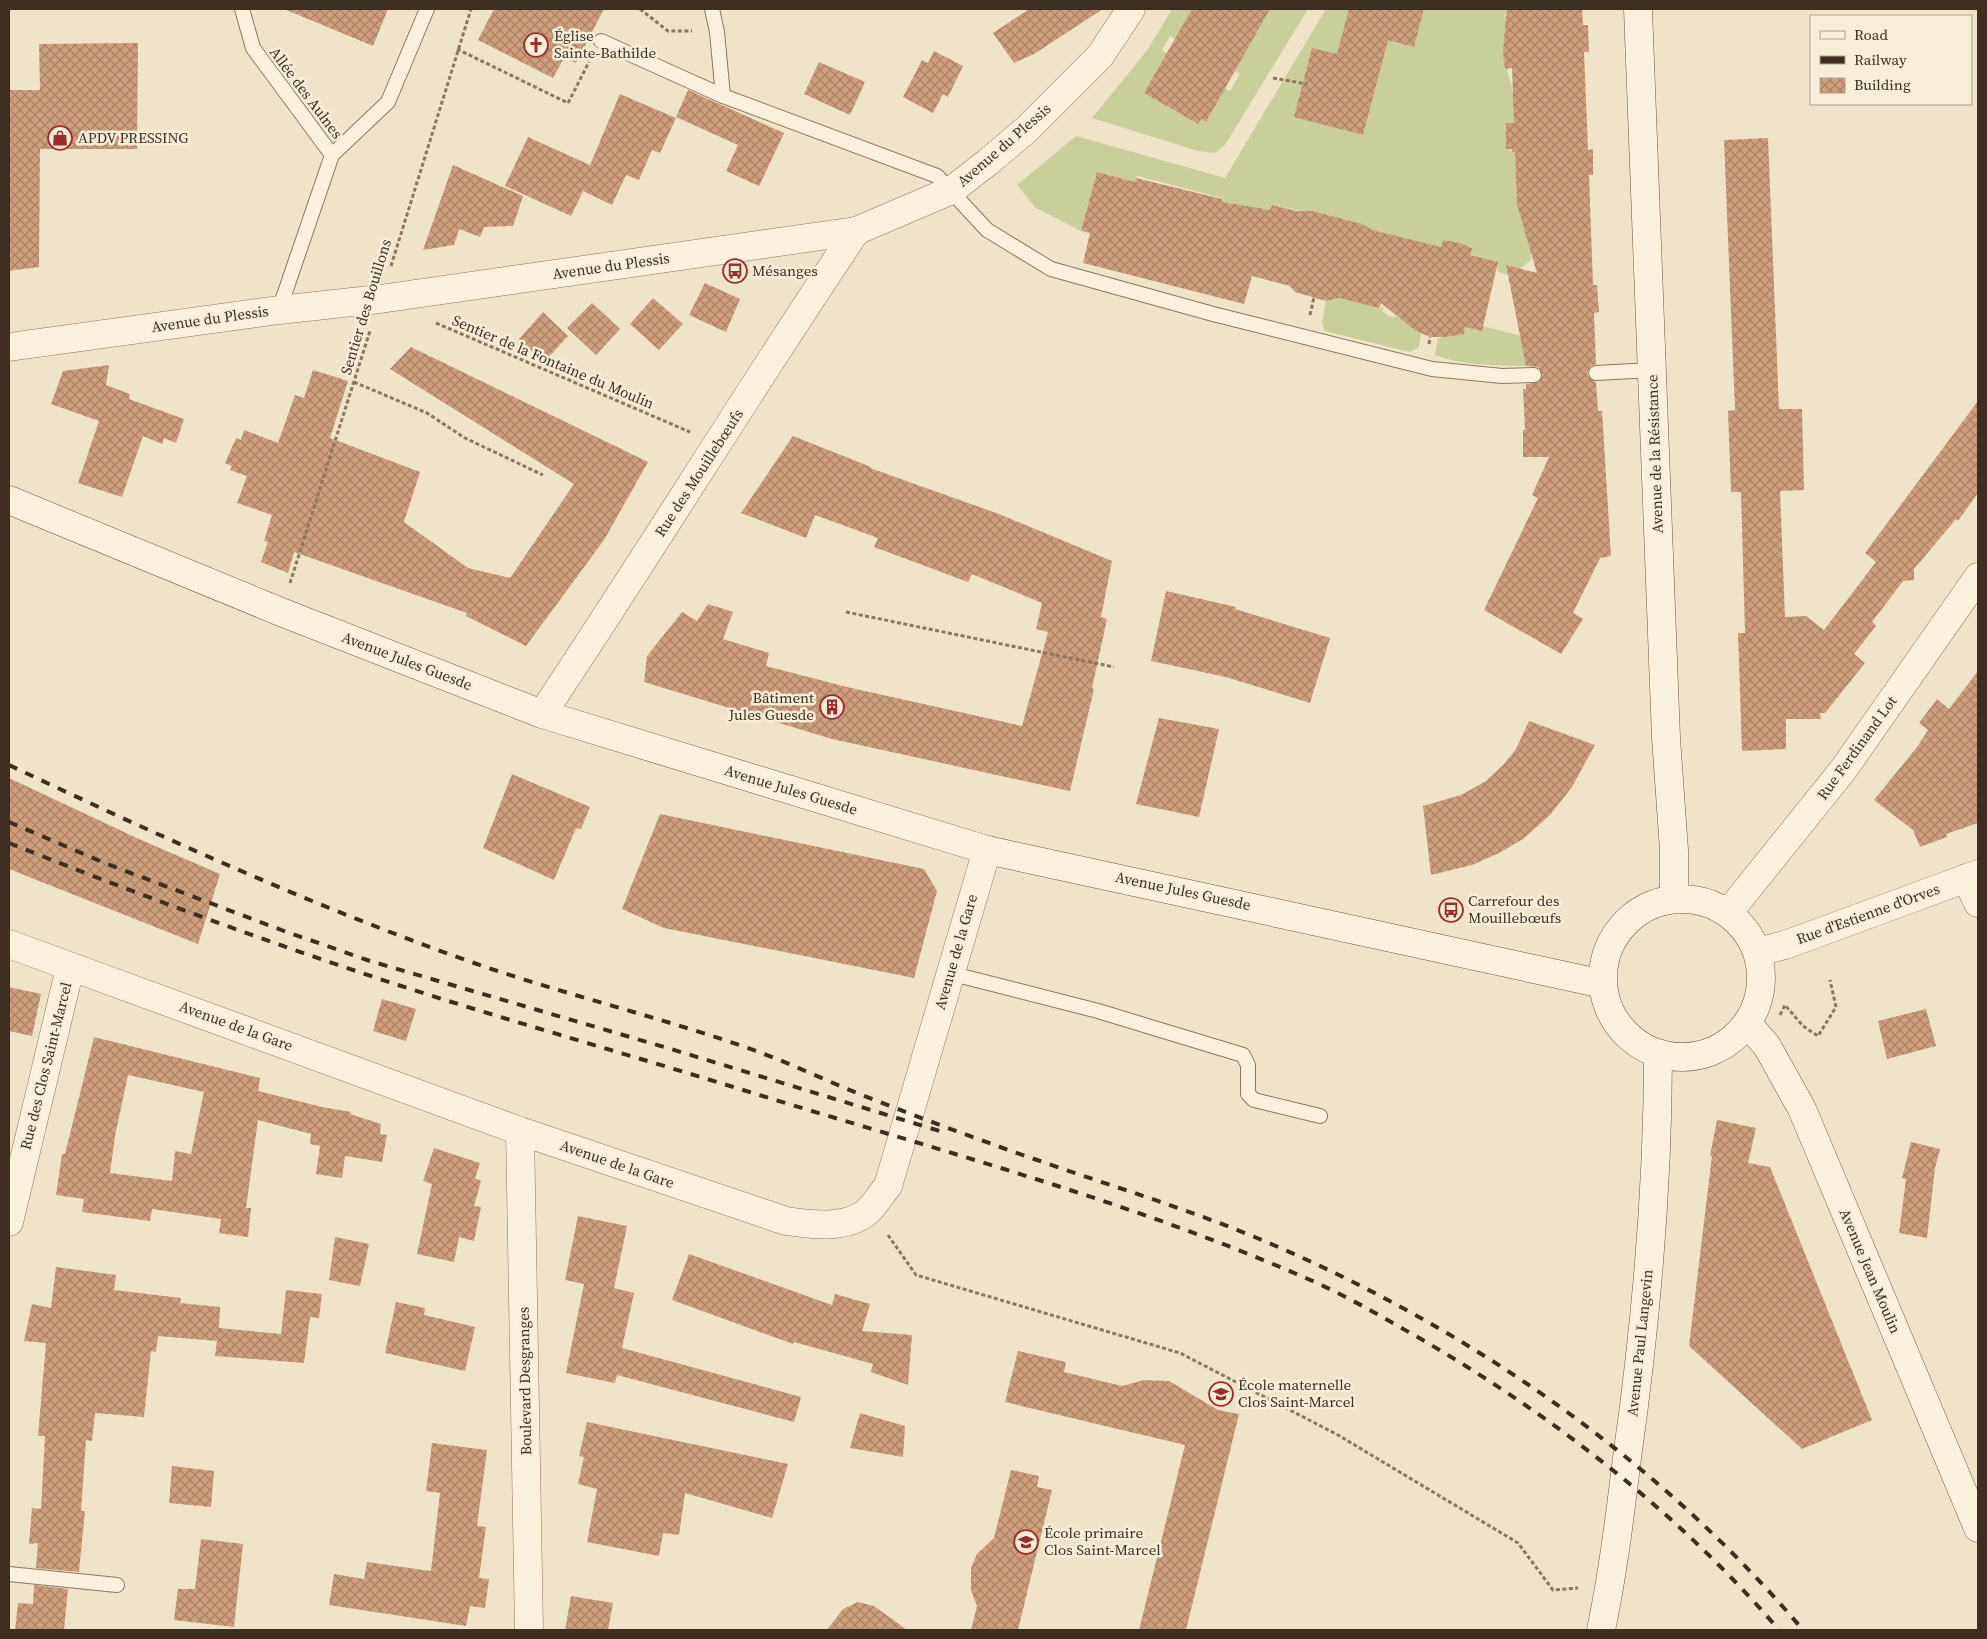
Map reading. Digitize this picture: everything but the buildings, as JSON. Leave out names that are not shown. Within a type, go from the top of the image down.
[{"type":"street","name":"Avenue du Plessis","points":[[9,347],[279,310],[380,300],[856,231],[952,190],[1027,129],[1100,56],[1131,9]]},
{"type":"street","name":"Avenue de la Résistance","points":[[1638,9],[1666,738],[1674,850],[1674,899]]},
{"type":"street","name":"Rue des Mouillebœufs","points":[[542,714],[718,444],[794,322],[856,231]]},
{"type":"street","name":"Avenue Jules Guesde","points":[[9,500],[281,612],[542,714],[987,850],[1603,984]]},
{"type":"street","name":"Rue Ferdinand Lot","points":[[1728,913],[1843,770],[1978,577]]},
{"type":"street","name":"Avenue de la Gare","points":[[9,944],[70,968],[188,1008],[520,1132],[786,1221],[816,1226],[846,1222],[870,1210],[888,1186],[987,850]]},
{"type":"street","points":[[1972,876],[1978,903]]},
{"type":"street","name":"Rue d'Estienne d'Orves","points":[[1757,952],[1785,945],[1972,876]]},
{"type":"street","points":[[1674,899],[1693,899],[1711,904],[1728,913],[1740,924],[1757,952],[1761,976],[1757,1001],[1747,1023],[1729,1041],[1708,1053],[1683,1057],[1658,1053],[1637,1043],[1620,1027],[1608,1007],[1603,984],[1605,960],[1614,937],[1630,918],[1650,905],[1674,899]]},
{"type":"street","name":"Rue des Clos Saint-Marcel","points":[[9,1222],[70,968]]},
{"type":"street","name":"Avenue Jean Moulin","points":[[1747,1023],[1767,1046],[1802,1109],[1978,1528]]},
{"type":"street","name":"Avenue Paul Langevin","points":[[1601,1630],[1610,1586],[1642,1351],[1651,1228],[1658,1053]]},
{"type":"street","name":"Boulevard Desgranges","points":[[520,1132],[530,1630]]},
{"type":"lane","name":"Allée des Aulnes","points":[[242,9],[253,48],[332,155],[279,310]]},
{"type":"lane","points":[[332,155],[388,102],[427,9]]},
{"type":"lane","points":[[712,9],[717,32],[723,96]]},
{"type":"lane","points":[[601,40],[723,96],[937,176],[987,230],[1051,270],[1213,314],[1432,369],[1502,376],[1534,376]]},
{"type":"lane","points":[[1596,373],[1652,370]]},
{"type":"lane","points":[[950,973],[1098,1011],[1243,1055],[1248,1065],[1248,1094],[1254,1100],[1320,1116]]},
{"type":"lane","points":[[9,1574],[117,1585]]},
{"type":"path","name":"Sentier des Bouillons","points":[[281,612],[471,9]]},
{"type":"path","points":[[640,9],[668,31],[717,32]]},
{"type":"path","points":[[457,49],[568,103],[601,40]]},
{"type":"path","points":[[1274,78],[1307,84]]},
{"type":"path","name":"Sentier de la Fontaine du Moulin","points":[[435,323],[718,444]]},
{"type":"path","points":[[354,382],[427,413],[465,438],[543,475]]},
{"type":"path","points":[[846,612],[1114,667]]},
{"type":"path","points":[[1767,1046],[1785,1005],[1803,1026],[1818,1036],[1836,1007],[1830,980]]},
{"type":"path","points":[[870,1210],[916,1275],[1180,1353],[1338,1435],[1518,1543],[1553,1590],[1610,1586]]},
{"type":"green space","points":[[1172,9],[1192,9],[1176,39],[1170,36],[1162,50],[1167,54],[1144,93],[1198,124],[1201,119],[1206,122],[1225,88],[1230,91],[1240,74],[1235,71],[1254,37],[1250,34],[1258,30],[1268,12],[1265,9],[1308,9],[1225,145],[1215,153],[1198,151],[1092,118],[1148,49]]},
{"type":"green space","points":[[1326,9],[1507,10],[1504,16],[1509,18],[1507,68],[1513,93],[1523,93],[1514,123],[1511,123],[1508,149],[1515,152],[1517,199],[1522,224],[1530,230],[1531,260],[1511,276],[1497,271],[1498,265],[1476,259],[1476,256],[1470,255],[1471,247],[1443,240],[1441,247],[1380,237],[1351,221],[1272,205],[1270,210],[1221,204],[1222,198],[1137,176],[1135,182],[1097,172],[1081,231],[1036,208],[1017,185],[1076,136],[1225,178]]},
{"type":"green space","points":[[1339,298],[1379,308],[1384,307],[1382,311],[1389,316],[1396,317],[1398,311],[1410,326],[1421,333],[1419,347],[1410,352],[1324,331],[1322,322],[1326,301]]},
{"type":"green space","points":[[1483,326],[1525,337],[1527,366],[1469,363],[1435,355],[1438,338],[1451,336],[1452,330],[1464,332],[1466,327]]},
{"type":"railway","points":[[9,765],[239,870],[356,919],[474,963],[678,1025],[759,1052],[947,1128],[1230,1227],[1334,1272],[1409,1311],[1482,1354],[1553,1402],[1621,1453],[1685,1508],[1746,1567],[1803,1630]]},
{"type":"railway","points":[[9,822],[107,864],[284,931],[370,961],[671,1049],[943,1132]]},
{"type":"railway","points":[[9,843],[202,917],[349,969],[487,1013],[965,1157],[1104,1201],[1173,1225],[1308,1279],[1351,1300],[1421,1339],[1519,1400],[1566,1434],[1657,1507],[1740,1587],[1779,1630]]},
{"type":"place","name":"Église Sainte-Bathilde","points":[[536,45]]},
{"type":"place","name":"APDV PRESSING","points":[[60,138]]},
{"type":"place","name":"Mésanges","points":[[735,271]]},
{"type":"place","name":"Bâtiment Jules Guesde","points":[[832,707]]},
{"type":"place","name":"Carrefour des Mouillebœufs","points":[[1451,910]]},
{"type":"place","name":"École maternelle Clos Saint-Marcel","points":[[1221,1394]]},
{"type":"place","name":"École primaire Clos Saint-Marcel","points":[[1026,1542]]}]
